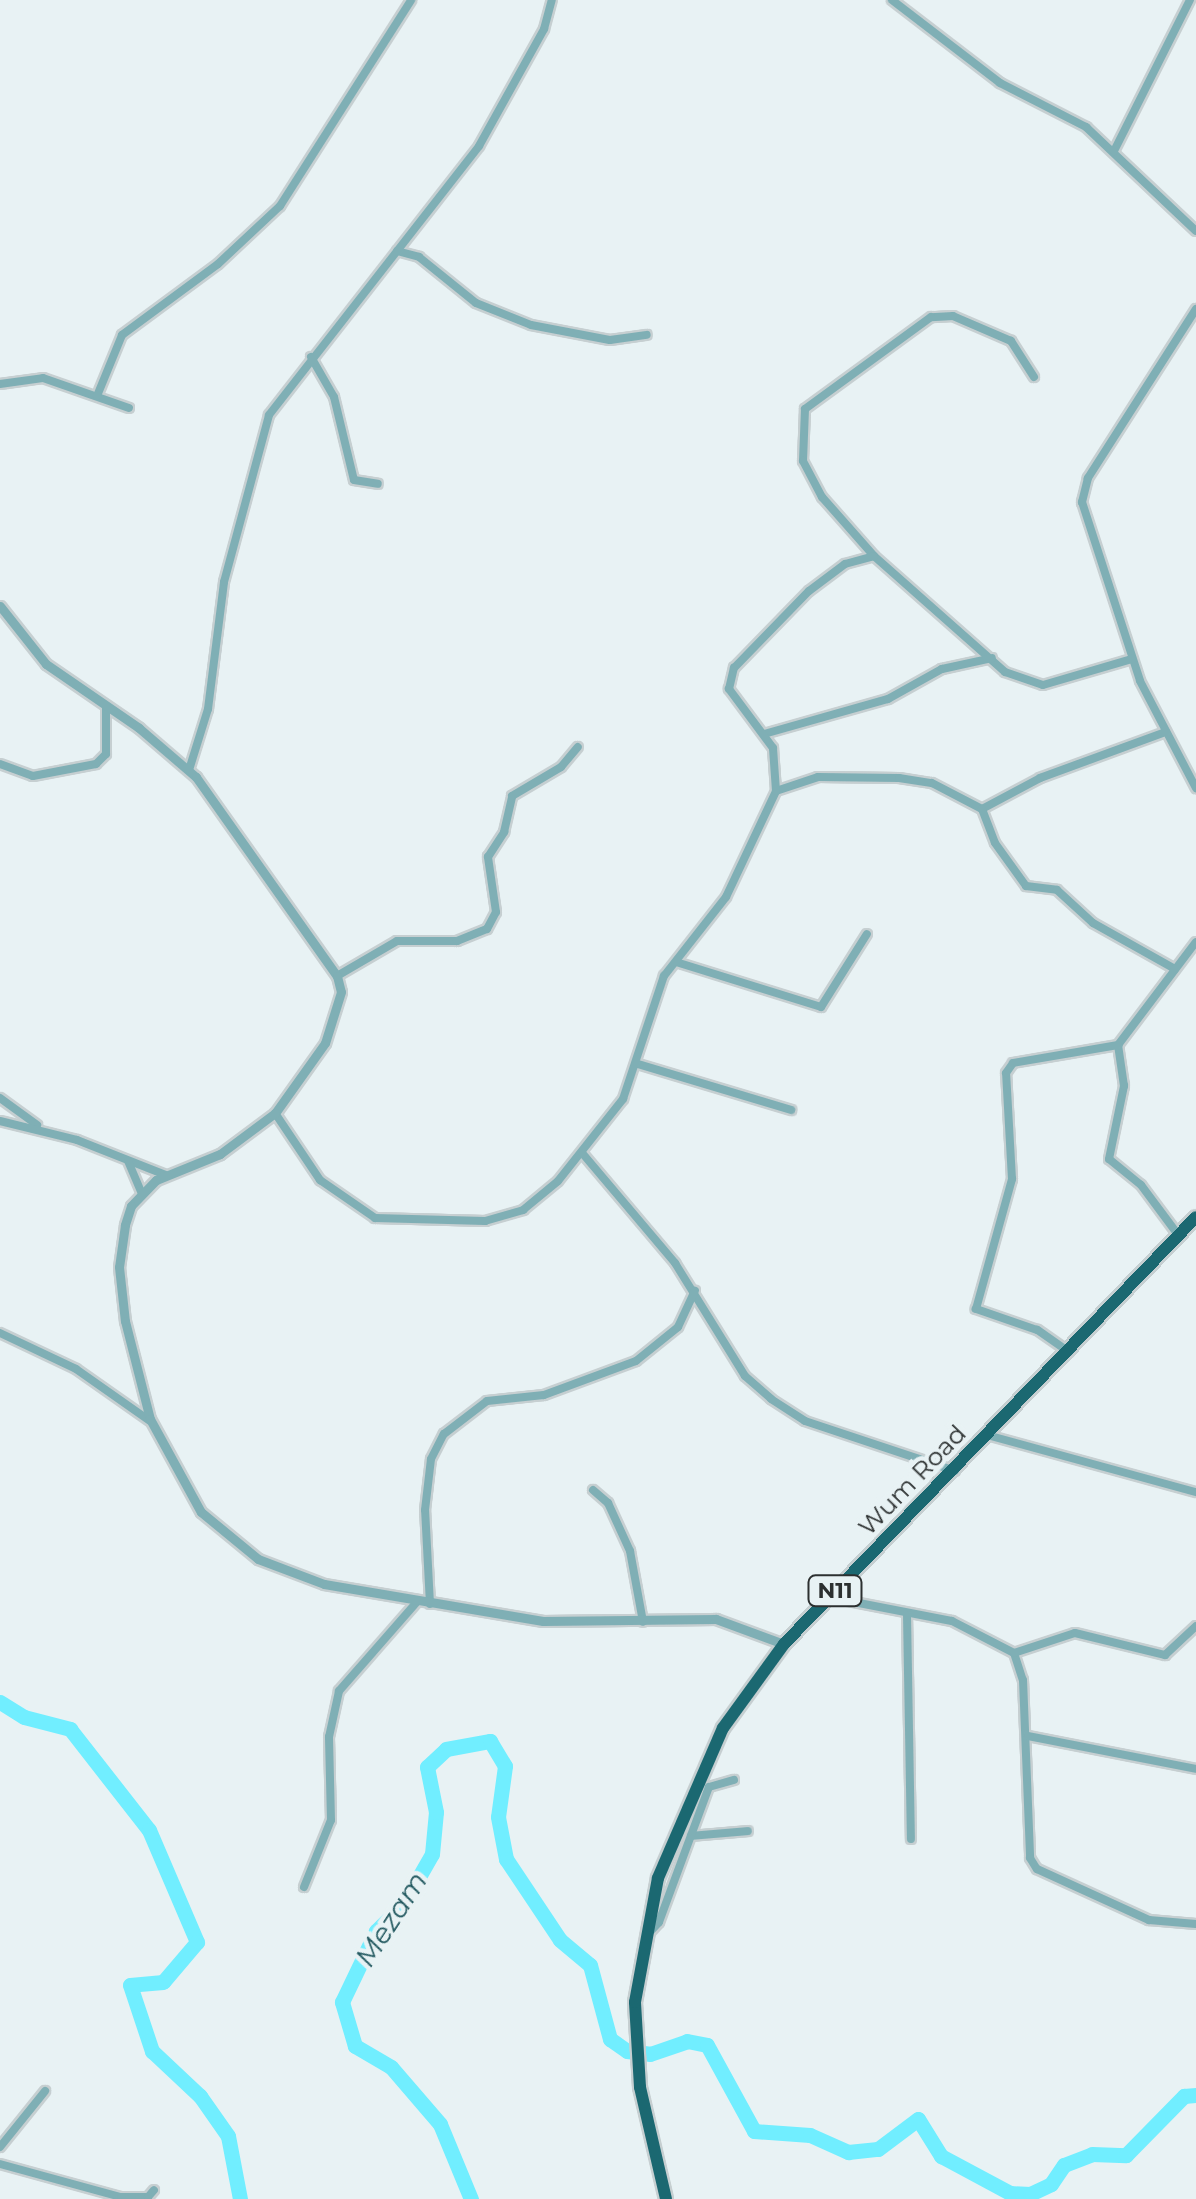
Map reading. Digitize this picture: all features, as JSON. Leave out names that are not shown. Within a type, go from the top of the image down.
[{"type":"highway","name":"Wum Road","points":[[666,2199],[640,2087],[635,2002],[644,1936],[658,1878],[696,1780],[746,1693],[784,1644],[1196,1216]]},
{"type":"street","points":[[97,396],[122,335],[218,264],[280,206],[411,0]]},
{"type":"street","points":[[188,770],[208,709],[224,582],[269,415],[479,146],[544,28],[552,0]]},
{"type":"street","points":[[892,0],[1000,84],[1078,121],[1196,231]]},
{"type":"street","points":[[1114,151],[1190,0]]},
{"type":"street","points":[[413,234],[419,257]]},
{"type":"street","points":[[398,251],[419,257],[476,303],[531,326],[610,340],[647,334]]},
{"type":"street","points":[[1196,309],[1083,489],[1089,534],[1132,658],[1196,788]]},
{"type":"street","points":[[1034,377],[1011,341],[942,314],[805,409],[800,434],[808,472],[874,556],[992,658],[1032,685],[1132,658]]},
{"type":"street","points":[[311,357],[334,397],[354,480],[378,484]]},
{"type":"street","points":[[0,384],[43,378],[129,408]]},
{"type":"street","points":[[275,1113],[320,1180],[352,1206],[375,1218],[414,1224],[485,1221],[523,1210],[583,1154],[623,1099],[638,1064],[664,976],[726,896],[776,792],[777,761],[767,738],[729,688],[734,668],[808,591],[845,564],[874,556]]},
{"type":"street","points":[[0,606],[46,664],[188,770],[337,976],[340,1008],[325,1043],[275,1113],[220,1154],[167,1175],[142,1192],[125,1225],[119,1267],[125,1321],[152,1422],[201,1512],[258,1559],[324,1584],[543,1621],[716,1619],[784,1644]]},
{"type":"street","points":[[767,738],[896,697],[942,670],[992,658]]},
{"type":"street","points":[[0,764],[33,776],[96,764],[106,754],[106,706]]},
{"type":"street","points":[[982,809],[1040,778],[1166,732]]},
{"type":"street","points":[[337,976],[397,941],[457,941],[486,929],[496,912],[488,857],[504,832],[512,796],[549,776],[578,747]]},
{"type":"street","points":[[776,792],[818,777],[899,778],[932,783],[982,809],[995,843],[1026,886],[1057,890],[1093,923],[1175,968]]},
{"type":"street","points":[[676,962],[821,1007],[867,934]]},
{"type":"street","points":[[1069,1352],[1037,1330],[976,1310],[1012,1179],[1006,1073],[1013,1063],[1118,1045],[1196,942]]},
{"type":"street","points":[[1118,1045],[1124,1086],[1109,1164],[1140,1186],[1179,1236]]},
{"type":"street","points":[[638,1064],[791,1110]]},
{"type":"street","points":[[0,1098],[45,1130]]},
{"type":"street","points":[[0,1121],[45,1130],[167,1175]]},
{"type":"street","points":[[583,1154],[695,1290],[746,1376],[787,1411],[955,1470]]},
{"type":"street","points":[[128,1161],[142,1192]]},
{"type":"street","points":[[430,1604],[425,1510],[431,1459],[444,1434],[487,1402],[544,1394],[636,1361],[678,1327],[695,1290]]},
{"type":"street","points":[[0,1332],[76,1369],[152,1422]]},
{"type":"street","points":[[988,1435],[1196,1492]]},
{"type":"street","points":[[593,1490],[608,1503],[630,1551],[643,1622]]},
{"type":"street","points":[[828,1597],[952,1621],[1014,1653],[1075,1633],[1165,1655],[1196,1626]]},
{"type":"street","points":[[304,1887],[331,1820],[329,1737],[340,1691],[416,1602]]},
{"type":"street","points":[[907,1614],[912,1840]]},
{"type":"street","points":[[1014,1653],[1028,1736],[1030,1858],[1037,1869],[1149,1920],[1196,1924]]},
{"type":"street","points":[[1028,1736],[1196,1769]]},
{"type":"street","points":[[644,1936],[659,1922],[709,1787],[734,1780]]},
{"type":"street","points":[[692,1836],[748,1830]]},
{"type":"street","points":[[0,2147],[45,2091]]},
{"type":"street","points":[[0,2164],[121,2197],[148,2197],[154,2190]]},
{"type":"waterway","name":"Mezam","points":[[0,1702],[24,1717],[70,1729],[149,1830],[197,1942],[163,1982],[130,1985],[152,2051],[200,2096],[228,2136],[240,2199]]},
{"type":"waterway","name":"Mezam","points":[[471,2199],[440,2124],[391,2067],[355,2046],[342,2002],[376,1931],[404,1903],[432,1854],[436,1812],[427,1767],[446,1749],[490,1741],[505,1766],[498,1817],[506,1859],[560,1940],[590,1965],[610,2039],[627,2051],[650,2054],[687,2041],[707,2045],[754,2131],[810,2135],[848,2152],[878,2149],[918,2119],[941,2156],[1010,2193],[1030,2194],[1051,2184],[1064,2165],[1092,2154],[1126,2155],[1184,2096],[1196,2095]]}]
